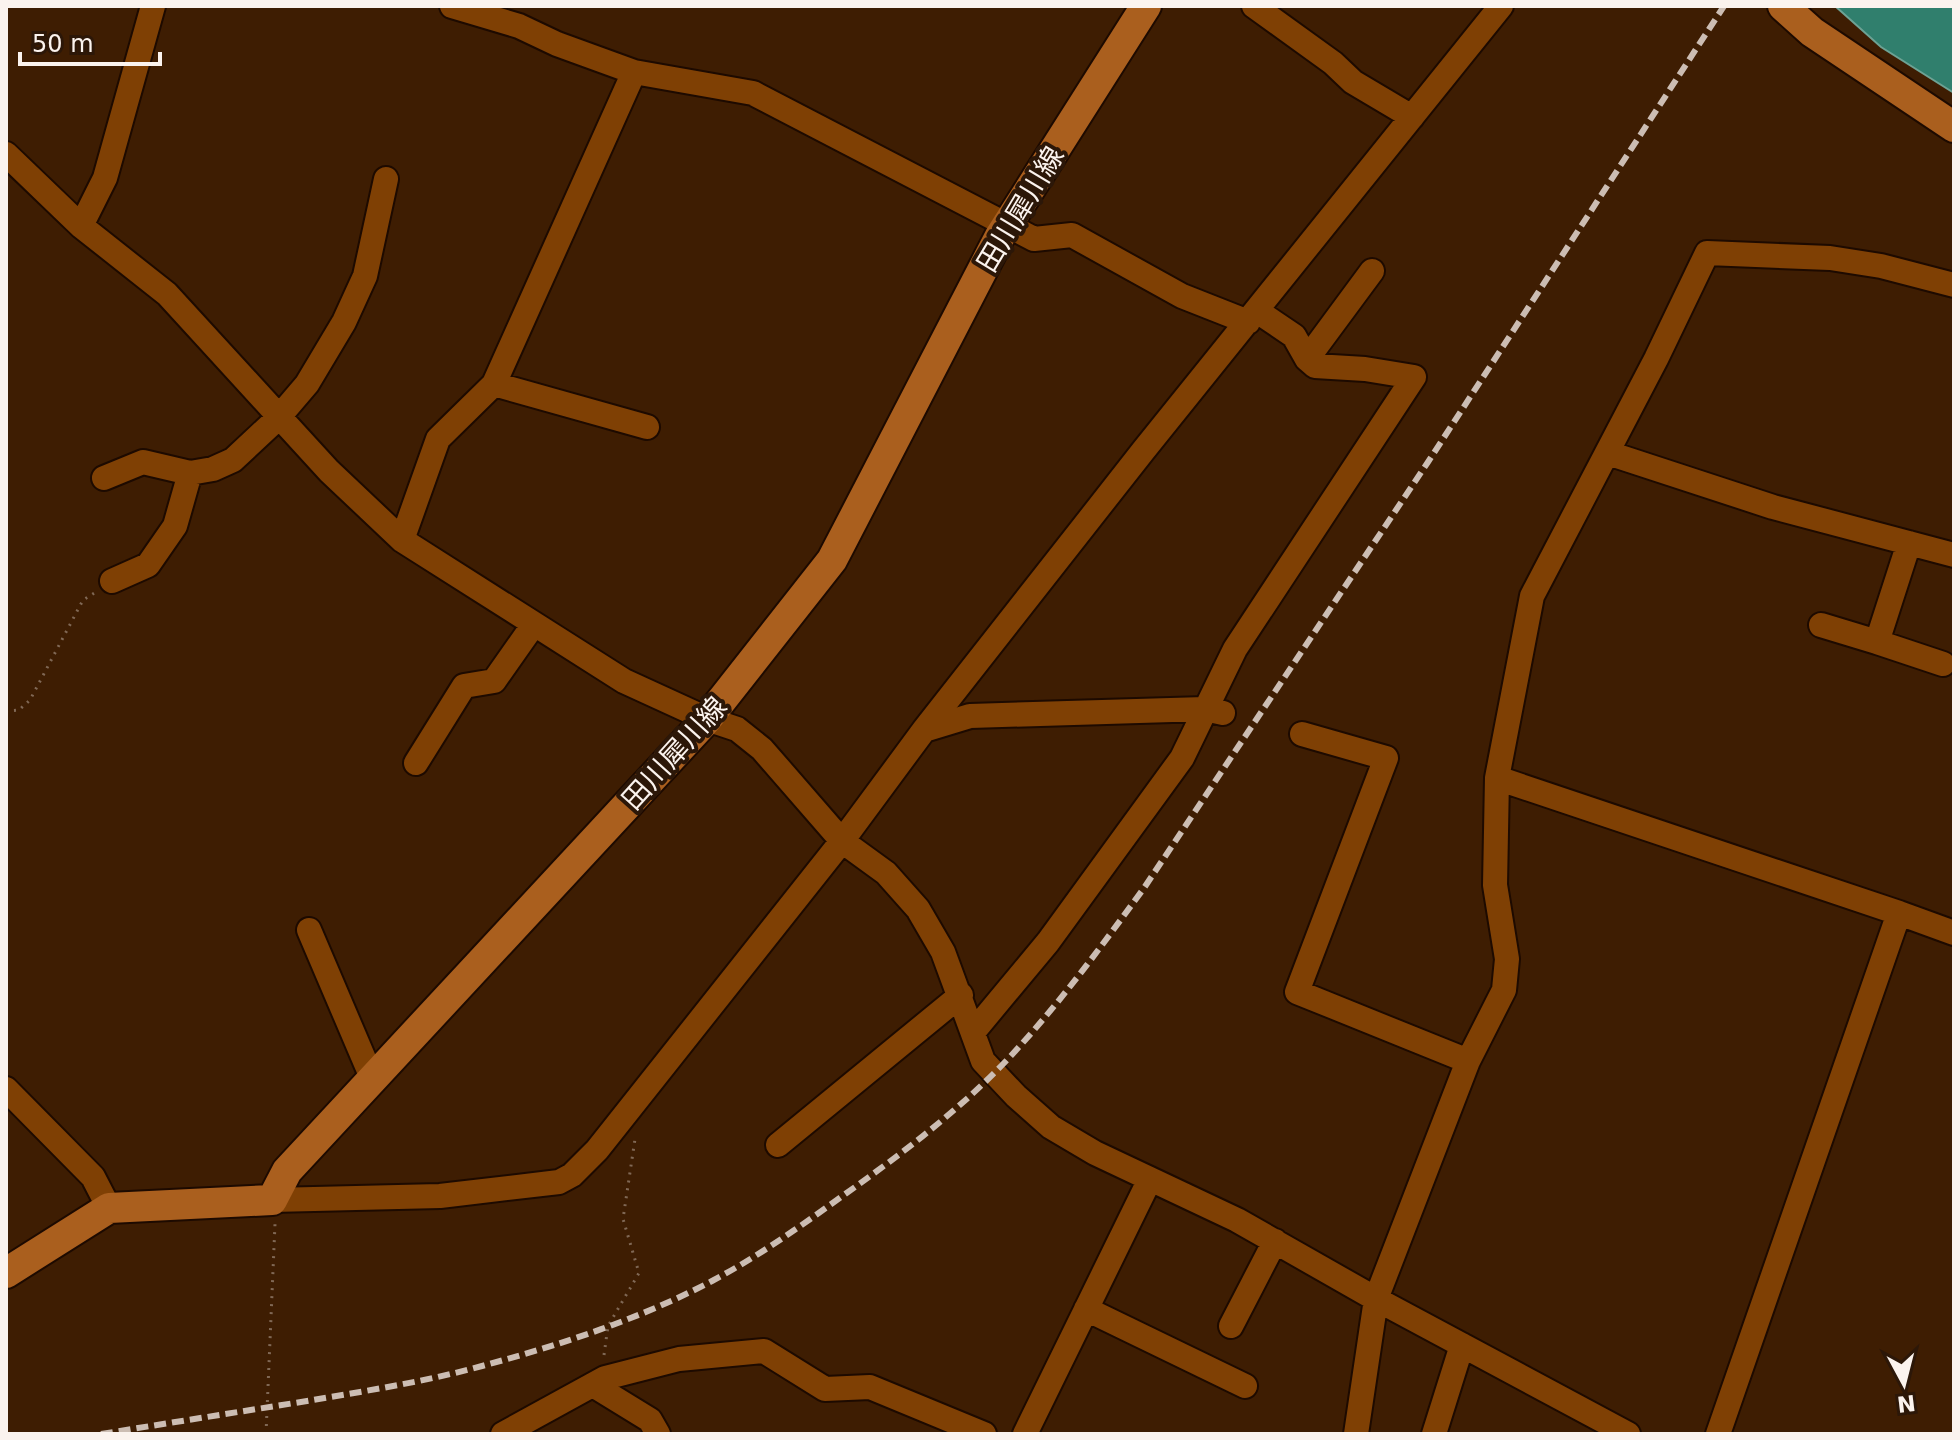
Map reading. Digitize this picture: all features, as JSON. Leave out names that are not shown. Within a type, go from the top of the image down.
[{"type":"main road","name":"田川犀川線","points":[[272,1200],[287,1171],[707,719],[832,560],[1008,224],[1146,6]]},
{"type":"main road","points":[[1783,6],[1812,32],[1954,127]]},
{"type":"main road","points":[[6,1273],[109,1208],[272,1200]]},
{"type":"street","points":[[81,226],[105,178],[153,6]]},
{"type":"street","points":[[452,6],[519,26],[557,44],[634,72],[753,93],[1034,239],[1072,235],[1182,296],[1253,316],[1294,336],[1307,359],[1315,366],[1365,369],[1414,377],[1235,649],[1214,711],[1048,942],[974,1031]]},
{"type":"street","points":[[1254,6],[1333,63],[1353,82],[1412,117]]},
{"type":"street","points":[[272,1200],[440,1196],[559,1182],[572,1175],[597,1150],[842,841],[924,730],[1501,6]]},
{"type":"street","points":[[402,540],[438,439],[494,384],[634,72]]},
{"type":"street","points":[[6,154],[81,226],[167,294],[278,418],[402,540],[624,681],[707,719],[737,729],[762,749],[842,841],[886,873],[918,909],[943,952],[983,1061],[1051,1127],[1095,1153],[1237,1220],[1376,1299],[1628,1434]]},
{"type":"street","points":[[104,478],[143,462],[190,473],[213,469],[233,460],[278,418],[307,384],[350,311],[365,276],[386,179]]},
{"type":"street","points":[[1356,1434],[1376,1299],[1468,1061],[1504,990],[1507,959],[1495,885],[1497,778],[1532,596],[1608,453],[1707,253],[1830,258],[1881,266],[1954,285]]},
{"type":"street","points":[[1307,359],[1372,271]]},
{"type":"street","points":[[494,384],[647,427]]},
{"type":"street","points":[[1608,453],[1773,507],[1954,555]]},
{"type":"street","points":[[112,581],[148,565],[175,526],[190,473]]},
{"type":"street","points":[[1877,642],[1909,543]]},
{"type":"street","points":[[416,763],[464,686],[494,681],[534,624]]},
{"type":"street","points":[[1821,625],[1943,664]]},
{"type":"street","points":[[924,730],[970,716],[1214,711]]},
{"type":"street","points":[[1302,734],[1386,758],[1297,992],[1468,1061]]},
{"type":"street","points":[[1497,778],[1954,933]]},
{"type":"street","points":[[1718,1434],[1899,913]]},
{"type":"street","points":[[309,930],[373,1080]]},
{"type":"street","points":[[778,1145],[961,995]]},
{"type":"street","points":[[6,1089],[93,1177],[109,1208]]},
{"type":"street","points":[[1025,1434],[1150,1179]]},
{"type":"street","points":[[1231,1326],[1275,1241]]},
{"type":"street","points":[[1086,1309],[1245,1386]]},
{"type":"street","points":[[1434,1434],[1462,1345]]},
{"type":"street","points":[[503,1434],[599,1381],[679,1359],[764,1351],[825,1389],[870,1387],[984,1434]]},
{"type":"street","points":[[599,1381],[650,1420],[658,1434]]},
{"type":"path","points":[[6,711],[19,710],[30,700],[83,600],[112,581]]},
{"type":"path","points":[[599,1381],[608,1326],[639,1273],[623,1219],[635,1152],[631,1107]]},
{"type":"path","points":[[266,1434],[276,1234],[272,1200]]},
{"type":"water","points":[[1835,6],[1954,6],[1954,93],[1881,47]]},
{"type":"railway","points":[[101,1434],[438,1377],[599,1330],[685,1295],[731,1271],[875,1173],[952,1112],[1006,1061],[1043,1019],[1144,888],[1428,462],[1724,6]]}]
